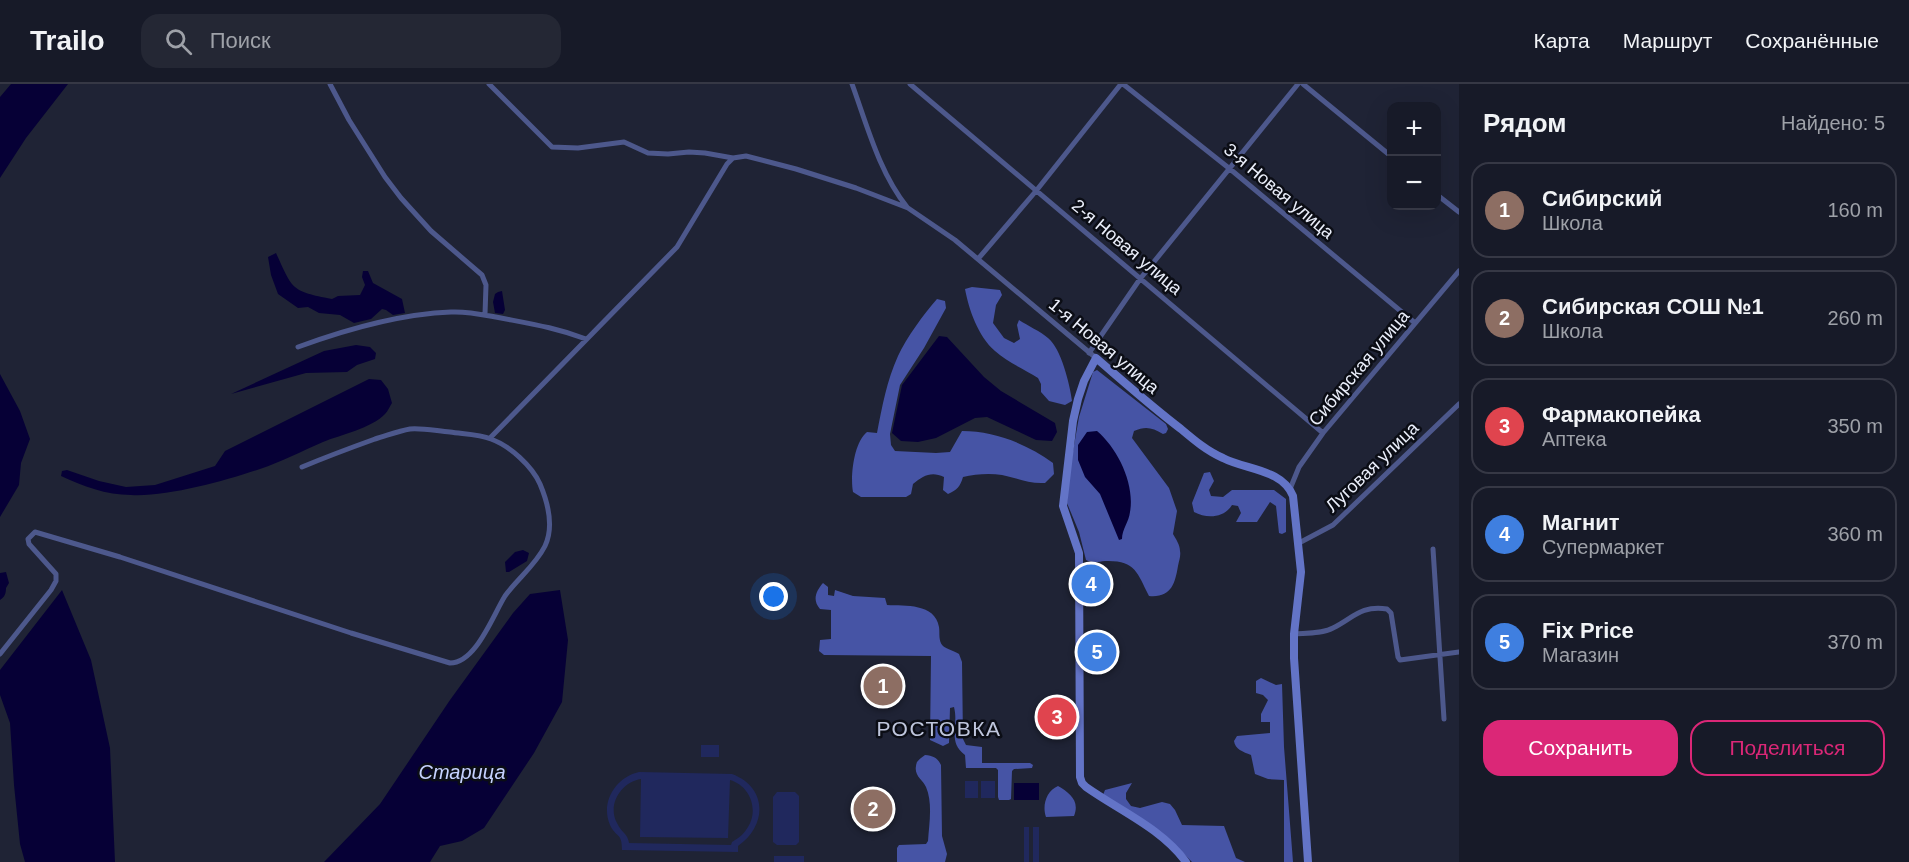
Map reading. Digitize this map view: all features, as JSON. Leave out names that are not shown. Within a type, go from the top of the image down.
[{"type":"street","points":[[330,84],[349,120],[400,198],[432,231],[482,275],[486,285],[485,314]]},
{"type":"street","points":[[489,84],[552,147],[578,148],[624,142],[648,153],[689,152],[733,158],[746,156],[856,188],[908,208]]},
{"type":"street","points":[[852,84],[883,167],[895,193],[908,208]]},
{"type":"street","name":"2-я Новая улица","points":[[910,84],[1323,433]]},
{"type":"street","points":[[978,259],[1122,84]]},
{"type":"street","name":"3-я Новая улица","points":[[1122,84],[1230,169],[1414,324]]},
{"type":"street","points":[[1089,353],[1140,279],[1298,84]]},
{"type":"street","points":[[1303,84],[1391,156]]},
{"type":"street","points":[[490,438],[677,247],[722,171],[733,158]]},
{"type":"street","points":[[1441,197],[1459,212]]},
{"type":"street","name":"1-я Новая улица","points":[[908,208],[955,240],[1169,421],[1201,445],[1231,462],[1279,479],[1290,489]]},
{"type":"street","name":"Сибирская улица","points":[[1290,489],[1299,467],[1323,433],[1459,271]]},
{"type":"street","points":[[298,346],[358,328],[404,318],[451,312],[485,314],[556,328],[586,339]]},
{"type":"street","points":[[1096,358],[1084,381],[1073,421],[1063,506],[1078,554],[1080,777],[1086,787],[1164,839],[1186,862]]},
{"type":"street","name":"Луговая улица","points":[[1299,543],[1333,525],[1459,404]]},
{"type":"street","points":[[0,654],[56,581],[56,574],[29,544],[28,539],[35,532],[120,557],[397,648],[442,662],[456,663],[462,661],[487,631],[505,596],[541,554],[548,535],[549,515],[538,481],[522,460],[490,438],[432,430],[407,430],[302,466]]},
{"type":"street","points":[[1290,489],[1295,504],[1301,581],[1294,634],[1294,658],[1308,862]]},
{"type":"street","points":[[1433,549],[1444,719]]},
{"type":"street","points":[[1294,634],[1332,629],[1359,611],[1378,607],[1387,609],[1391,614],[1400,660],[1459,652]]},
{"type":"shaded area","points":[[972,287],[1000,290],[1002,295],[996,305],[993,323],[1004,338],[1014,343],[1020,339],[1017,325],[1019,320],[1053,343],[1064,367],[1072,401],[1065,405],[1049,401],[1041,392],[1038,378],[1005,359],[989,345],[975,322],[969,305],[965,289]]},
{"type":"shaded area","points":[[937,299],[945,301],[946,308],[900,385],[890,434],[891,445],[895,451],[950,452],[962,431],[986,433],[1010,440],[1053,463],[1054,474],[1045,483],[1028,482],[997,474],[977,475],[963,477],[958,488],[948,494],[943,490],[944,477],[931,474],[913,484],[911,494],[906,497],[861,497],[853,492],[852,477],[859,443],[867,432],[877,433],[888,384],[898,356],[916,326]]},
{"type":"shaded area","points":[[1097,370],[1166,424],[1168,429],[1163,434],[1142,428],[1134,431],[1132,438],[1169,488],[1177,511],[1173,534],[1178,542],[1180,558],[1173,584],[1162,595],[1149,596],[1138,574],[1129,565],[1115,561],[1091,562],[1086,560],[1079,532],[1067,503],[1069,474],[1079,417],[1093,372]]},
{"type":"shaded area","points":[[1210,472],[1214,481],[1209,490],[1211,496],[1223,497],[1232,490],[1274,490],[1286,499],[1286,532],[1279,533],[1276,506],[1270,502],[1257,522],[1236,522],[1241,513],[1238,506],[1232,505],[1225,513],[1215,516],[1204,516],[1194,512],[1192,503],[1204,473]]},
{"type":"shaded area","points":[[823,583],[828,587],[828,595],[834,596],[835,590],[853,596],[885,598],[887,605],[918,607],[932,614],[939,627],[941,644],[959,654],[962,662],[963,739],[966,745],[982,747],[982,763],[1030,763],[1033,765],[1032,768],[1012,771],[1011,799],[999,800],[998,770],[996,768],[966,768],[965,755],[956,745],[954,707],[950,708],[949,743],[943,746],[930,740],[931,656],[824,655],[819,651],[820,640],[831,639],[831,610],[820,609],[816,599],[817,592]]},
{"type":"shaded area","points":[[1261,678],[1276,685],[1282,684],[1284,747],[1293,862],[1284,862],[1284,780],[1268,779],[1255,774],[1251,755],[1238,748],[1234,741],[1237,736],[1270,733],[1270,722],[1261,722],[1261,714],[1268,700],[1256,693],[1256,681]]},
{"type":"shaded area","points":[[701,745],[719,745],[719,757],[701,757]]},
{"type":"shaded area","points":[[925,755],[934,757],[941,765],[942,836],[947,854],[945,862],[897,862],[899,845],[926,844],[928,841],[930,814],[928,793],[916,769],[917,763]]},
{"type":"shaded area","points":[[639,772],[732,774],[744,780],[757,797],[759,817],[755,828],[738,846],[738,852],[622,850],[620,838],[610,825],[607,808],[617,785]],"holes":[[[641,779],[640,837],[728,838],[730,780],[743,788],[751,800],[753,808],[750,823],[743,834],[731,845],[629,843],[617,823],[614,809],[622,789],[634,781]]]},
{"type":"shaded area","points":[[965,781],[978,781],[978,798],[965,798]]},
{"type":"shaded area","points":[[981,781],[995,781],[995,798],[981,798]]},
{"type":"shaded area","points":[[1132,783],[1126,793],[1126,799],[1131,806],[1140,808],[1162,802],[1170,804],[1182,825],[1224,826],[1236,858],[1245,862],[1192,862],[1168,838],[1103,795],[1105,790]]},
{"type":"shaded area","points":[[1058,786],[1073,798],[1076,806],[1074,816],[1046,817],[1044,808],[1046,799],[1050,791]]},
{"type":"shaded area","points":[[777,792],[795,792],[799,796],[799,842],[796,845],[777,845],[773,842],[773,797]]},
{"type":"shaded area","points":[[1024,827],[1029,827],[1029,862],[1024,862]]},
{"type":"shaded area","points":[[1033,827],[1039,827],[1039,862],[1033,862]]},
{"type":"shaded area","points":[[774,856],[804,856],[804,862],[774,862]]},
{"type":"water","points":[[11,84],[68,84],[26,138],[0,178],[0,97]]},
{"type":"water","points":[[276,253],[290,282],[301,291],[332,299],[338,296],[360,295],[365,285],[362,277],[363,271],[368,271],[373,283],[402,299],[405,313],[393,315],[382,309],[371,319],[354,323],[340,315],[319,313],[308,307],[298,308],[278,294],[271,275],[268,257]]},
{"type":"water","points":[[502,291],[505,310],[503,314],[495,313],[493,302],[495,294]]},
{"type":"water","points":[[939,336],[947,337],[984,377],[1001,391],[1055,423],[1057,432],[1052,441],[1036,440],[987,417],[975,418],[936,438],[918,442],[901,441],[892,433],[902,385]]},
{"type":"water","points":[[356,345],[370,347],[376,353],[375,359],[357,365],[347,372],[306,373],[231,394],[324,351]]},
{"type":"water","points":[[0,374],[20,411],[30,439],[21,463],[19,485],[0,517]]},
{"type":"water","points":[[369,379],[381,380],[388,389],[392,403],[379,419],[246,474],[196,487],[145,495],[104,492],[61,476],[62,471],[67,470],[126,487],[155,485],[215,466],[225,451]]},
{"type":"water","points":[[1097,431],[1105,438],[1118,457],[1130,490],[1129,516],[1122,539],[1119,540],[1100,494],[1085,477],[1078,460],[1078,445],[1087,432]]},
{"type":"water","points":[[523,550],[529,553],[527,561],[506,572],[505,562],[515,552]]},
{"type":"water","points":[[6,572],[9,583],[5,595],[0,600],[0,573]]},
{"type":"water","points":[[62,590],[91,660],[110,748],[115,862],[25,862],[20,844],[10,723],[0,695],[0,670]]},
{"type":"water","name":"Старица","points":[[560,590],[568,640],[562,702],[534,753],[484,828],[462,841],[440,846],[430,862],[324,862],[380,804],[450,700],[513,613],[530,594]]},
{"type":"water","points":[[1014,783],[1039,783],[1039,800],[1014,800]]},
{"type":"place","name":"Магнит","points":[[1091,584]]},
{"type":"place","name":"Fix Price","points":[[1097,652]]},
{"type":"place","name":"Сибирский","points":[[883,686]]},
{"type":"place","name":"Фармакопейка","points":[[1057,717]]},
{"type":"place","name":"Сибирская СОШ №1","points":[[873,809]]},
{"type":"district","name":"РОСТОВКА","points":[[939,729]]}]
